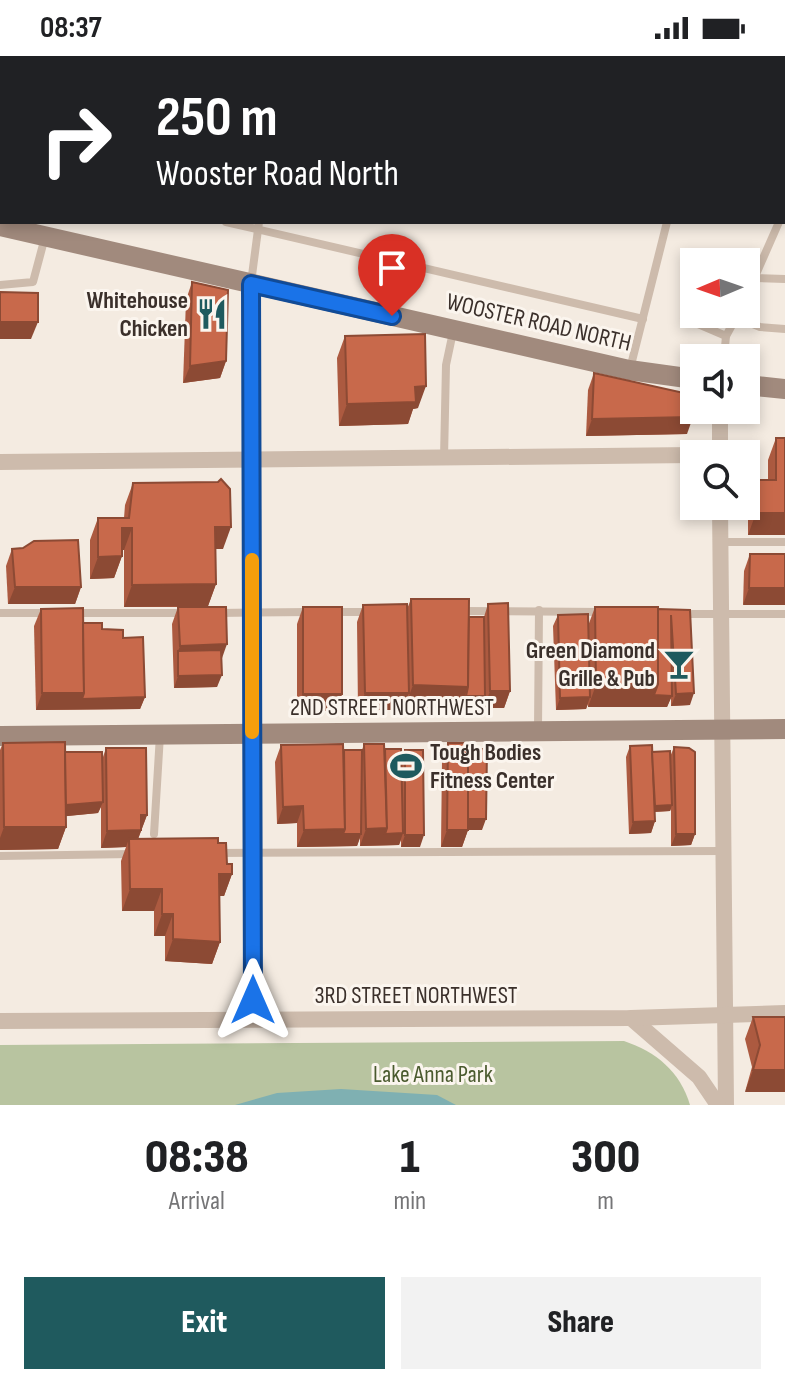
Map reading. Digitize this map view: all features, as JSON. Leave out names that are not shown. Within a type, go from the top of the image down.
[{"type":"street","name":"WOOSTER ROAD NORTH","points":[[0,226],[629,370],[680,377]]},
{"type":"street","points":[[251,284],[253,1019]]},
{"type":"street","points":[[760,386],[785,389]]},
{"type":"street","points":[[0,462],[680,455]]},
{"type":"street","points":[[720,520],[726,1105]]},
{"type":"street","name":"2ND STREET NORTHWEST","points":[[0,736],[785,729]]},
{"type":"street","name":"3RD STREET NORTHWEST","points":[[0,1021],[631,1018],[785,1013]]},
{"type":"street","points":[[631,1018],[699,1077],[718,1105]]},
{"type":"lane","points":[[629,370],[667,224]]},
{"type":"lane","points":[[760,266],[778,224]]},
{"type":"lane","points":[[251,284],[258,226],[643,319]]},
{"type":"lane","points":[[0,285],[33,282],[45,236]]},
{"type":"lane","points":[[760,278],[785,279]]},
{"type":"lane","points":[[760,327],[785,329]]},
{"type":"lane","points":[[707,328],[726,336]]},
{"type":"lane","points":[[725,344],[730,328]]},
{"type":"lane","points":[[444,458],[446,365],[454,330]]},
{"type":"lane","points":[[721,542],[785,542]]},
{"type":"lane","points":[[538,732],[539,610]]},
{"type":"lane","points":[[210,613],[381,611]]},
{"type":"lane","points":[[444,611],[616,612]]},
{"type":"lane","points":[[0,613],[195,613]]},
{"type":"lane","points":[[677,613],[785,614]]},
{"type":"lane","points":[[154,834],[160,735]]},
{"type":"lane","points":[[208,853],[725,851]]},
{"type":"lane","points":[[0,856],[144,854]]},
{"type":"green space","name":"Lake Anna Park","points":[[624,1041],[665,1064],[680,1082],[690,1105],[0,1105],[0,1045]]},
{"type":"water","points":[[341,1089],[437,1095],[456,1105],[235,1105],[277,1093]]},
{"type":"building","points":[[192,282],[228,290],[226,361],[190,366]]},
{"type":"building","points":[[0,292],[38,293],[38,322],[0,322]]},
{"type":"building","points":[[425,334],[426,386],[415,387],[416,402],[347,404],[345,336]]},
{"type":"building","points":[[594,373],[680,392],[680,417],[592,419]]},
{"type":"building","points":[[776,438],[785,438],[785,513],[760,513],[760,480],[776,480]]},
{"type":"building","points":[[221,479],[230,489],[231,527],[215,527],[216,584],[132,585],[132,528],[122,528],[122,556],[98,557],[98,518],[129,518],[133,483],[218,482]]},
{"type":"building","points":[[78,540],[81,587],[15,587],[12,549],[23,548],[34,541]]},
{"type":"building","points":[[750,554],[785,554],[785,588],[749,588]]},
{"type":"building","points":[[411,599],[469,599],[468,687],[413,685]]},
{"type":"building","points":[[508,603],[510,691],[490,691],[488,604]]},
{"type":"building","points":[[407,604],[409,693],[365,693],[363,605]]},
{"type":"building","points":[[178,607],[226,607],[227,644],[180,646]]},
{"type":"building","points":[[303,607],[342,607],[342,694],[303,694]]},
{"type":"building","points":[[595,607],[658,607],[658,684],[596,685]]},
{"type":"building","points":[[83,608],[84,693],[42,693],[41,609]]},
{"type":"building","points":[[658,609],[690,610],[694,693],[676,694],[671,615],[672,696],[654,695],[658,684]]},
{"type":"building","points":[[588,614],[590,697],[560,698],[558,615]]},
{"type":"building","points":[[469,617],[484,617],[485,696],[466,696]]},
{"type":"building","points":[[83,623],[102,623],[102,629],[123,630],[123,638],[143,637],[145,697],[82,699]]},
{"type":"building","points":[[221,650],[222,675],[178,676],[178,651]]},
{"type":"building","points":[[65,742],[66,827],[4,827],[3,743]]},
{"type":"building","points":[[448,743],[468,743],[468,830],[447,830]]},
{"type":"building","points":[[343,744],[345,829],[304,830],[303,806],[283,807],[281,745]]},
{"type":"building","points":[[364,744],[384,744],[387,828],[366,829]]},
{"type":"building","points":[[652,745],[655,821],[633,822],[630,746]]},
{"type":"building","points":[[674,747],[689,748],[695,752],[695,834],[676,834]]},
{"type":"building","points":[[106,748],[146,748],[147,815],[141,815],[141,830],[107,831]]},
{"type":"building","points":[[385,749],[401,749],[403,833],[385,834]]},
{"type":"building","points":[[468,749],[487,749],[486,819],[468,819]]},
{"type":"building","points":[[344,750],[362,750],[361,834],[343,834]]},
{"type":"building","points":[[405,750],[423,750],[424,835],[405,835]]},
{"type":"building","points":[[670,751],[672,805],[655,806],[652,752]]},
{"type":"building","points":[[65,752],[102,752],[103,802],[66,805]]},
{"type":"building","points":[[218,838],[218,843],[226,843],[227,864],[232,864],[232,874],[219,874],[220,942],[173,939],[173,914],[162,914],[162,889],[130,889],[129,839]]},
{"type":"building","points":[[753,1017],[785,1017],[785,1070],[753,1070],[760,1045]]},
{"type":"slow traffic","points":[[252,560],[252,732]]},
{"type":"place","name":"Whitehouse Chicken","points":[[212,314]]},
{"type":"place","name":"Green Diamond Grille & Pub","points":[[679,664]]},
{"type":"place","name":"Tough Bodies Fitness Center","points":[[406,766]]},
{"type":"route","points":[[253,1000],[251,284],[392,316]]}]
